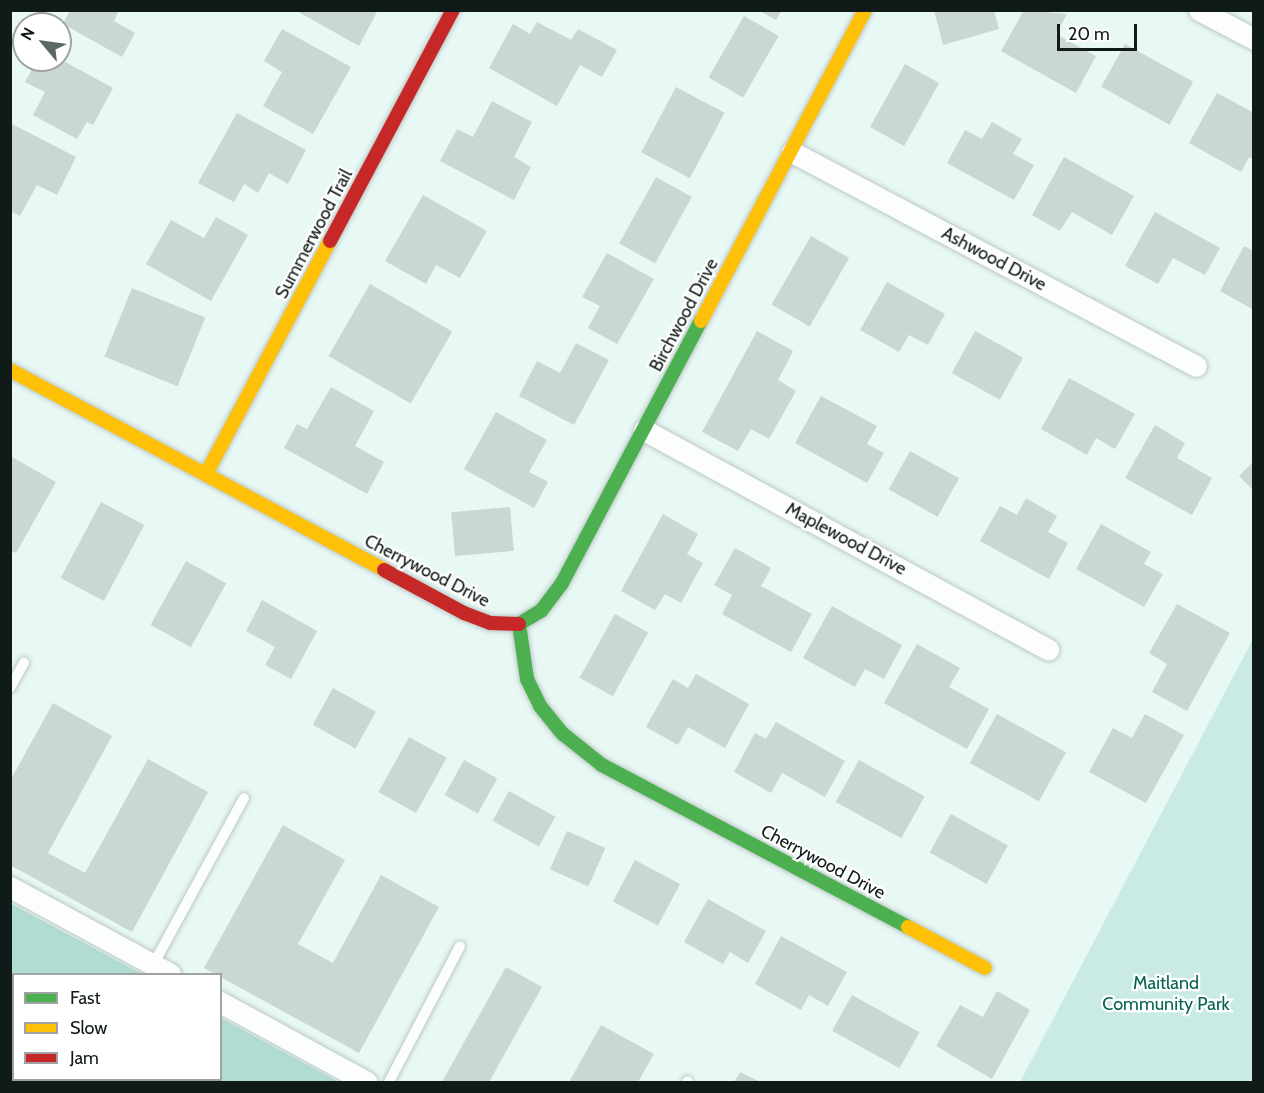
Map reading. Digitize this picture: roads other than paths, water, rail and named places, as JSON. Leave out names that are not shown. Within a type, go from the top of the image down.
[{"type":"street","name":"Summerwood Trail","points":[[206,474],[453,10]]},
{"type":"street","name":"Birchwood Drive","points":[[519,624],[541,611],[562,584],[865,10]]},
{"type":"street","points":[[1199,10],[1254,39]]},
{"type":"street","name":"Ashwood Drive","points":[[792,152],[1196,366]]},
{"type":"street","name":"Cherrywood Drive","points":[[10,370],[464,613],[490,623],[519,624],[527,679],[540,706],[563,734],[602,765],[985,968]]},
{"type":"street","name":"Maplewood Drive","points":[[644,430],[1048,649]]},
{"type":"street","points":[[10,887],[162,970]]},
{"type":"street","points":[[222,1003],[367,1083]]},
{"type":"lane","points":[[10,688],[24,663]]},
{"type":"lane","points":[[162,970],[244,798]]},
{"type":"lane","points":[[389,1083],[460,946]]},
{"type":"park label","name":"Maitland Community Park","points":[[1166,994]]}]
